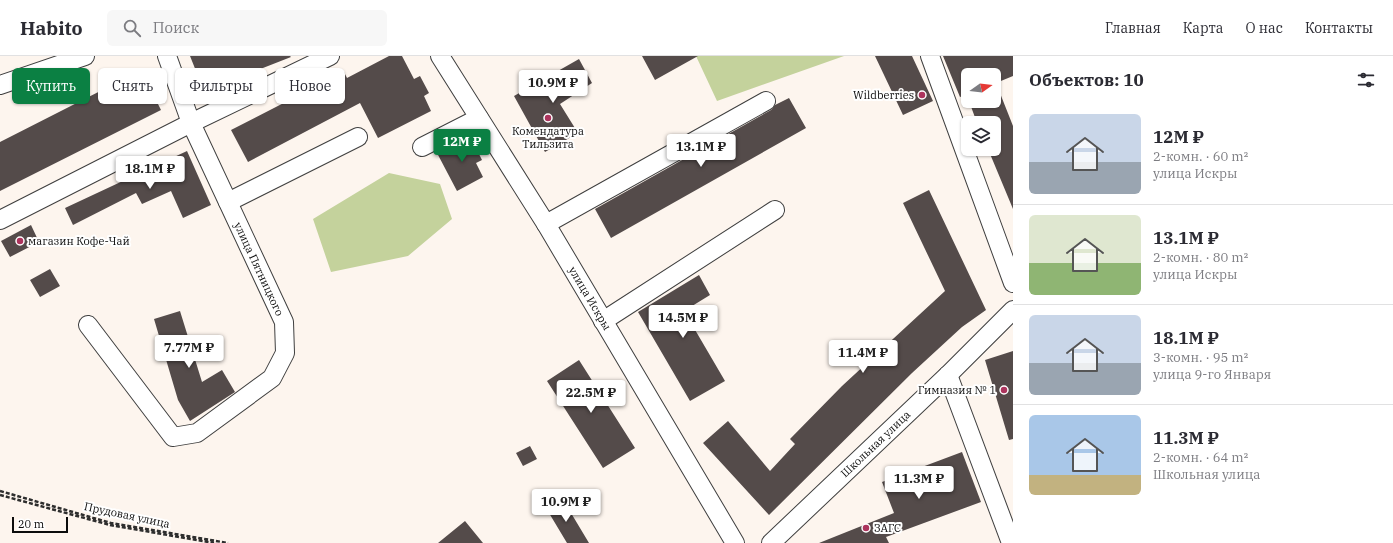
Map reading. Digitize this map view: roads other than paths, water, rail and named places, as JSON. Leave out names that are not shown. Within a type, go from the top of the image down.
[{"type":"street","points":[[0,85],[85,56]]},
{"type":"street","name":"улица Пятницкого","points":[[88,325],[172,437],[197,432],[272,378],[286,353],[284,322],[191,123],[167,56]]},
{"type":"street","points":[[0,220],[191,123],[330,56]]},
{"type":"street","name":"улица Искры","points":[[440,56],[546,224],[735,543]]},
{"type":"street","points":[[930,56],[1013,283]]},
{"type":"street","points":[[546,224],[766,101]]},
{"type":"street","points":[[422,147],[479,118]]},
{"type":"street","points":[[228,202],[358,137]]},
{"type":"street","points":[[603,321],[775,210]]},
{"type":"street","name":"Школьная улица","points":[[772,543],[948,375],[1013,310]]},
{"type":"street","points":[[948,375],[1011,543]]},
{"type":"place","name":"Wildberries","points":[[922,95]]},
{"type":"place","name":"Комендатура Тильзита","points":[[548,118]]},
{"type":"place","name":"магазин Кофе-Чай","points":[[20,241]]},
{"type":"place","name":"Гимназия № 1","points":[[1004,390]]},
{"type":"place","name":"ЗАГС","points":[[866,528]]}]
